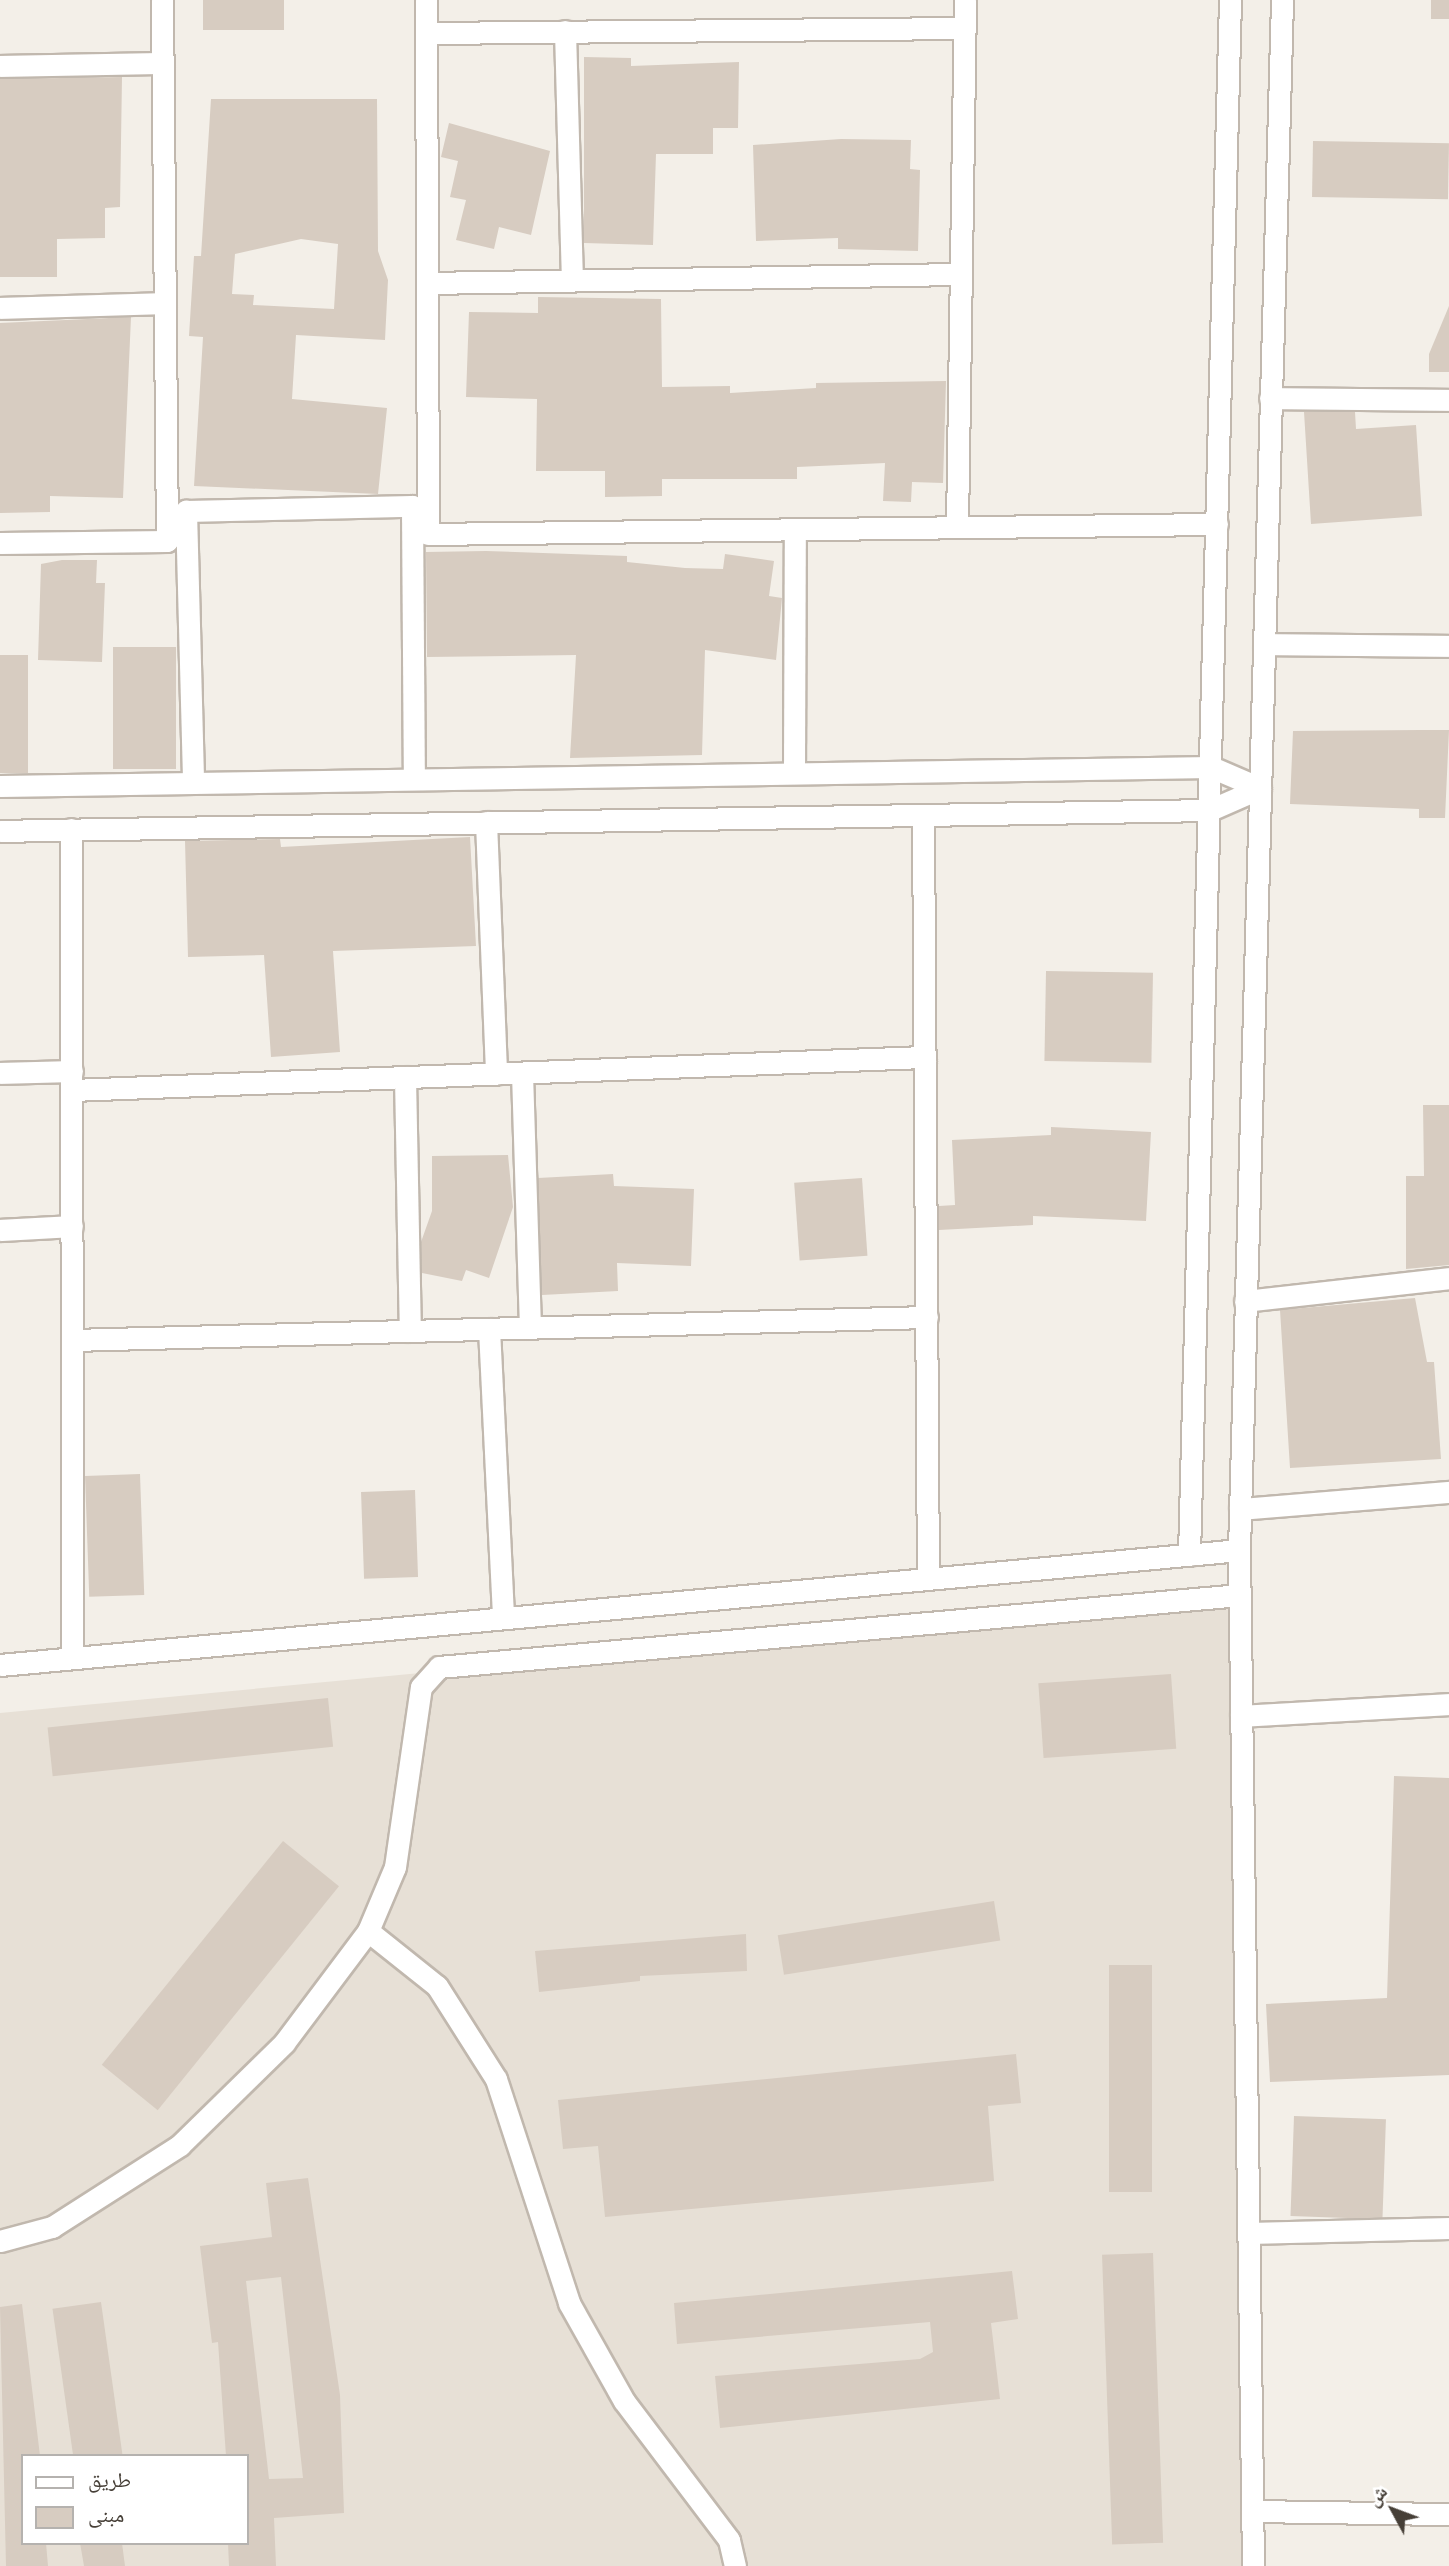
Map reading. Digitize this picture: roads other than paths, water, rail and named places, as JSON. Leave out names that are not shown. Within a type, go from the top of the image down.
[{"type":"street","points":[[162,0],[167,541]]},
{"type":"street","points":[[426,0],[428,534]]},
{"type":"street","points":[[957,527],[965,0]]},
{"type":"street","points":[[1189,1555],[1230,0]]},
{"type":"street","points":[[1253,2566],[1239,1550],[1282,0]]},
{"type":"street","points":[[426,33],[964,28]]},
{"type":"street","points":[[565,31],[572,281]]},
{"type":"street","points":[[0,66],[163,63]]},
{"type":"street","points":[[427,283],[961,274]]},
{"type":"street","points":[[0,308],[165,303]]},
{"type":"street","points":[[1270,398],[1449,400]]},
{"type":"street","points":[[412,506],[428,534]]},
{"type":"street","points":[[186,511],[412,506]]},
{"type":"street","points":[[412,506],[414,779]]},
{"type":"street","points":[[167,541],[186,511]]},
{"type":"street","points":[[186,511],[193,783]]},
{"type":"street","points":[[428,534],[1217,524]]},
{"type":"street","points":[[794,774],[795,529]]},
{"type":"street","points":[[0,542],[167,541]]},
{"type":"street","points":[[1264,644],[1449,646]]},
{"type":"street","points":[[0,786],[1211,767],[1260,788]]},
{"type":"street","points":[[0,831],[1210,810],[1260,788]]},
{"type":"street","points":[[923,815],[928,1579]]},
{"type":"street","points":[[486,822],[496,1074]]},
{"type":"street","points":[[72,829],[72,1658]]},
{"type":"street","points":[[0,1073],[72,1081],[405,1077],[925,1057]]},
{"type":"street","points":[[522,1073],[530,1328]]},
{"type":"street","points":[[405,1077],[410,1331]]},
{"type":"street","points":[[0,1230],[72,1226]]},
{"type":"street","points":[[1245,1301],[1449,1278]]},
{"type":"street","points":[[72,1340],[927,1317]]},
{"type":"street","points":[[489,1329],[503,1618]]},
{"type":"street","points":[[1240,1509],[1449,1492]]},
{"type":"street","points":[[0,1665],[1239,1550]]},
{"type":"street","points":[[0,2241],[52,2227],[180,2145],[284,2043],[368,1931],[395,1867],[421,1687],[439,1667],[1240,1595]]},
{"type":"street","points":[[1241,1716],[1449,1704]]},
{"type":"street","points":[[368,1931],[437,1986],[496,2079],[569,2302],[624,2401],[729,2540],[735,2566]]},
{"type":"street","points":[[1249,2233],[1449,2228]]},
{"type":"street","points":[[1252,2511],[1449,2514]]}]
